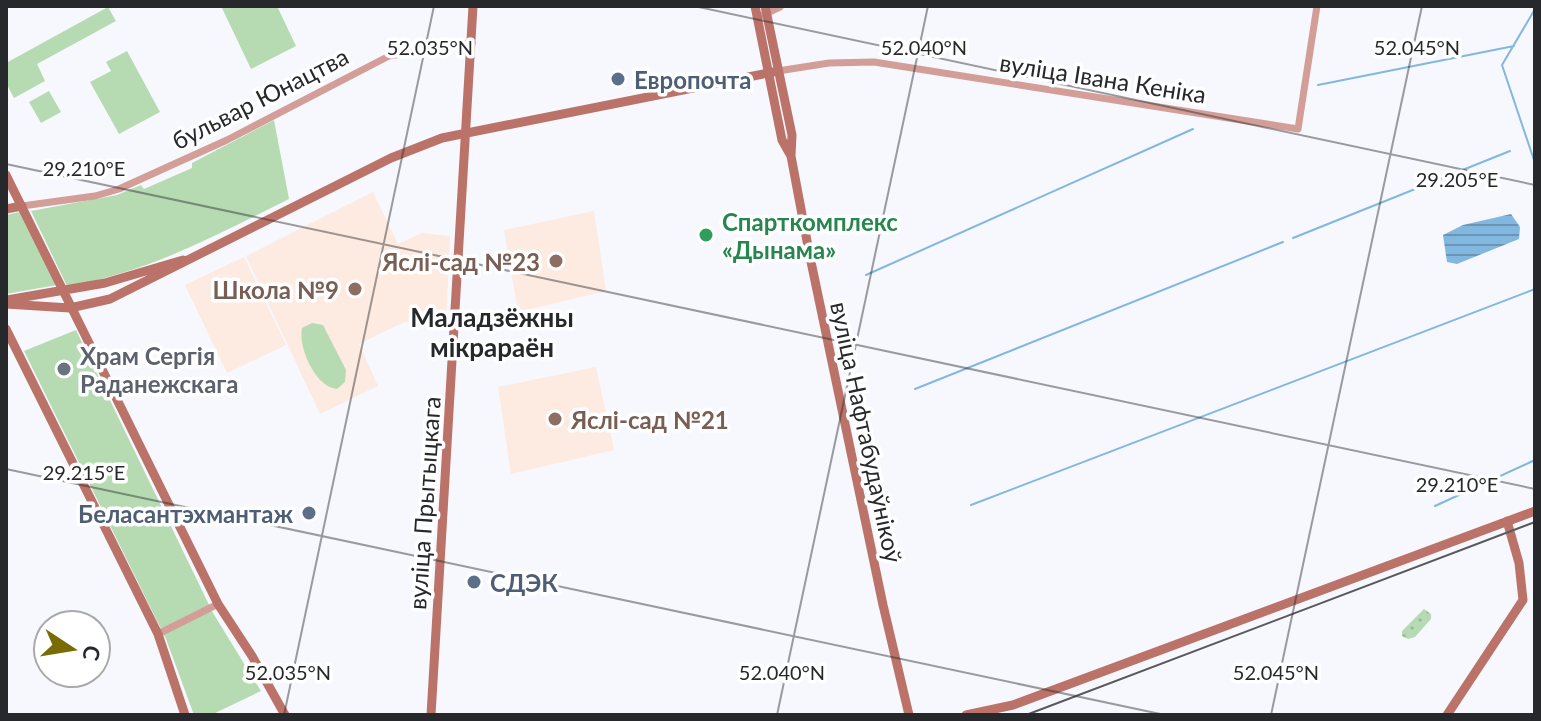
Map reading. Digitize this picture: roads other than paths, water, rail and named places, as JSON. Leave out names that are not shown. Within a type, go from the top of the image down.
[{"type":"main road","name":"вуліца Прытыцкага","points":[[431,715],[473,6]]},
{"type":"main road","name":"вуліца Нафтабудаўнікоў","points":[[755,6],[763,13],[773,72],[792,135],[791,156],[883,605],[909,715]]},
{"type":"main road","points":[[6,302],[70,308],[110,299],[391,158],[442,138],[773,72]]},
{"type":"main road","points":[[6,175],[218,604],[285,715]]},
{"type":"main road","name":"бульвар Юнацтва","points":[[6,209],[22,206]]},
{"type":"main road","points":[[6,302],[105,283],[194,257]]},
{"type":"main road","points":[[6,329],[158,634],[185,715]]},
{"type":"main road","points":[[966,715],[1013,705],[1535,511]]},
{"type":"main road","points":[[1447,715],[1523,600],[1523,581],[1507,521]]},
{"type":"street","name":"вуліца Івана Кеніка","points":[[773,72],[829,63],[874,62],[1298,129],[1317,6]]},
{"type":"street","points":[[763,13],[782,7]]},
{"type":"street","name":"бульвар Юнацтва","points":[[22,206],[95,196],[119,189],[227,140],[389,56],[472,43]]},
{"type":"street","points":[[158,634],[218,604]]},
{"type":"water","points":[[1511,214],[1520,227],[1519,239],[1457,264],[1447,262],[1443,235],[1463,225]]},
{"type":"waterway","points":[[1535,9],[1502,65],[1535,163]]},
{"type":"waterway","points":[[1318,85],[1514,46]]},
{"type":"waterway","points":[[866,275],[1193,129]]},
{"type":"waterway","points":[[1293,238],[1510,151]]},
{"type":"waterway","points":[[915,389],[1283,242]]},
{"type":"waterway","points":[[971,505],[1535,289]]},
{"type":"waterway","points":[[1435,506],[1535,460]]},
{"type":"tram line","points":[[1026,715],[1535,522]]},
{"type":"place","name":"Европочта","points":[[618,79]]},
{"type":"place","name":"Спарткомплекс «Дынама»","points":[[706,235]]},
{"type":"place","name":"Яслі-сад №23","points":[[556,261]]},
{"type":"place","name":"Школа №9","points":[[355,289]]},
{"type":"place","name":"Храм Сергія Раданежскага","points":[[64,369]]},
{"type":"place","name":"Яслі-сад №21","points":[[555,419]]},
{"type":"place","name":"Беласантэхмантаж","points":[[309,513]]},
{"type":"place","name":"СДЭК","points":[[474,582]]},
{"type":"district","name":"Маладзёжны мікрараён","points":[[492,332]]}]
